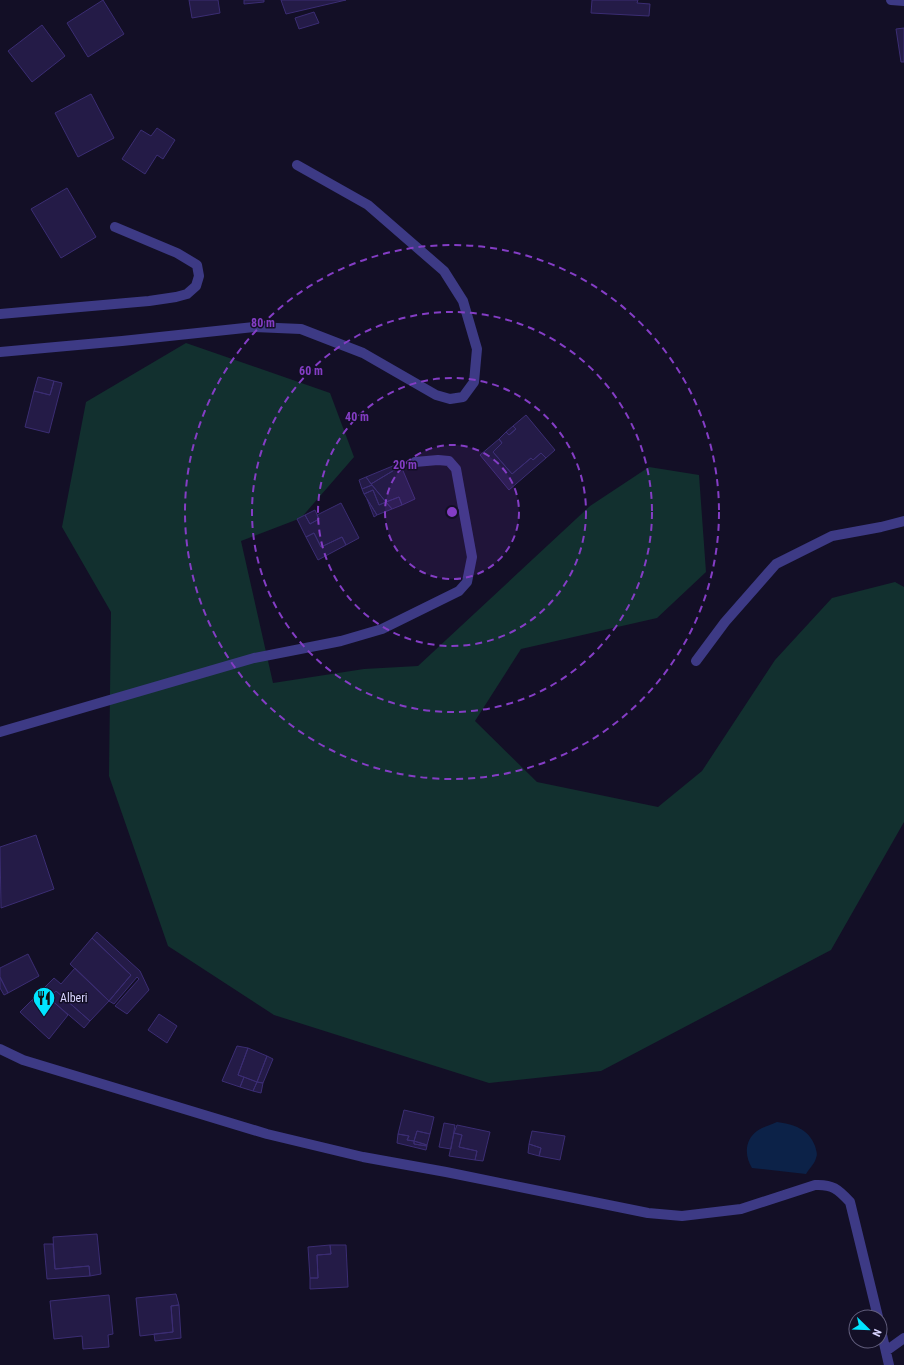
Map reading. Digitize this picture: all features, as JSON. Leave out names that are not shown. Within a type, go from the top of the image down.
[{"type":"street","points":[[891,0],[904,1]]},
{"type":"street","points":[[0,352],[254,327],[301,329],[363,353],[436,395],[450,399],[463,397],[474,382],[476,349],[463,300],[444,271],[368,206],[297,165]]},
{"type":"street","points":[[0,314],[149,301],[187,294],[196,286],[199,276],[197,265],[177,253],[115,227]]},
{"type":"street","points":[[0,732],[254,658],[341,641],[382,629],[459,591],[467,582],[472,557],[456,469],[449,461],[438,460],[415,462]]},
{"type":"street","points":[[696,661],[725,622],[776,564],[832,536],[904,522]]},
{"type":"street","points":[[0,1049],[23,1060],[267,1134],[363,1157],[446,1172],[648,1213],[682,1216],[741,1209],[815,1185],[827,1184],[840,1191],[850,1202],[876,1309]]},
{"type":"street","points":[[890,1365],[886,1351],[904,1338]]},
{"type":"green space","points":[[186,343],[330,393],[354,457],[301,518],[241,541],[273,683],[364,669],[418,666],[590,506],[649,467],[699,475],[706,572],[657,618],[521,649],[475,721],[537,782],[658,807],[702,771],[775,660],[832,598],[895,582],[904,587],[904,822],[831,950],[601,1071],[489,1083],[274,1015],[168,946],[109,776],[111,612],[62,527],[86,402]]},
{"type":"water","points":[[777,1122],[800,1128],[809,1135],[812,1140],[817,1156],[806,1174],[752,1168],[749,1163],[747,1148],[750,1139],[759,1130]]},
{"type":"building","points":[[103,0],[124,34],[88,57],[67,23]]},
{"type":"building","points":[[189,0],[218,0],[220,13],[192,18]]},
{"type":"building","points":[[244,0],[264,0],[264,2],[244,4]]},
{"type":"building","points":[[281,0],[346,0],[286,14]]},
{"type":"building","points":[[592,0],[638,0],[637,3],[650,4],[649,16],[591,13]]},
{"type":"building","points":[[314,12],[319,23],[299,29],[295,18]]},
{"type":"building","points":[[42,25],[65,56],[32,82],[8,51]]},
{"type":"building","points":[[904,28],[904,62],[901,62],[896,29]]},
{"type":"building","points":[[91,94],[114,138],[78,157],[55,113]]},
{"type":"building","points":[[157,128],[175,140],[163,159],[157,155],[145,174],[122,159],[141,130],[151,136]]},
{"type":"building","points":[[67,188],[96,237],[61,258],[31,209]]},
{"type":"building","points":[[38,377],[54,381],[50,395],[34,391]]},
{"type":"building","points":[[54,381],[62,383],[49,433],[25,427],[34,391],[50,395]]},
{"type":"building","points":[[526,415],[555,450],[546,458],[541,453],[533,460],[531,458],[512,474],[493,452],[502,443],[499,439],[506,432],[509,435],[516,429],[513,426]]},
{"type":"building","points":[[513,426],[516,429],[509,435],[506,432]]},
{"type":"building","points":[[499,439],[502,443],[493,452],[512,474],[531,458],[533,460],[541,453],[546,458],[509,490],[480,455]]},
{"type":"building","points":[[400,463],[401,466],[371,484],[366,477]]},
{"type":"building","points":[[401,466],[415,499],[402,505],[399,497],[386,502],[371,484]]},
{"type":"building","points":[[366,477],[372,485],[362,489],[359,480]]},
{"type":"building","points":[[372,485],[386,502],[379,505],[373,490],[364,494],[362,489]]},
{"type":"building","points":[[373,490],[379,505],[386,502],[392,509],[377,515],[364,494]]},
{"type":"building","points":[[399,497],[402,505],[392,509],[386,502]]},
{"type":"building","points":[[367,499],[377,515],[374,517]]},
{"type":"building","points":[[341,503],[359,538],[346,545],[342,537],[321,547],[314,533],[306,537],[297,519],[305,515],[310,524],[319,519],[317,515]]},
{"type":"building","points":[[315,510],[319,519],[310,524],[305,515]]},
{"type":"building","points":[[314,533],[321,547],[342,537],[346,545],[318,560],[306,537]]},
{"type":"building","points":[[36,835],[54,889],[1,908],[0,847]]},
{"type":"building","points":[[97,932],[140,971],[149,990],[127,1014],[115,1006],[139,979],[137,977],[114,1004],[109,1001],[131,975],[92,938]]},
{"type":"building","points":[[92,938],[131,975],[109,1001],[70,964]]},
{"type":"building","points":[[28,954],[39,976],[8,993],[0,977],[0,968]]},
{"type":"building","points":[[75,968],[109,1001],[90,1021],[56,991],[49,998],[46,995],[37,1006],[32,1000],[54,978],[61,984]]},
{"type":"building","points":[[0,977],[8,993],[4,995],[0,988]]},
{"type":"building","points":[[56,991],[90,1021],[84,1028],[49,998]]},
{"type":"building","points":[[46,995],[68,1015],[49,1039],[20,1012],[32,1000],[37,1006]]},
{"type":"building","points":[[159,1014],[177,1026],[167,1043],[148,1030]]},
{"type":"building","points":[[237,1046],[248,1048],[238,1075],[244,1077],[240,1087],[222,1081]]},
{"type":"building","points":[[248,1048],[267,1056],[257,1082],[238,1075]]},
{"type":"building","points":[[267,1056],[273,1059],[263,1083],[257,1082]]},
{"type":"building","points":[[244,1077],[257,1082],[253,1091],[240,1087]]},
{"type":"building","points":[[257,1082],[263,1083],[261,1093],[253,1091]]},
{"type":"building","points":[[404,1110],[434,1117],[430,1134],[417,1131],[414,1141],[407,1140],[409,1136],[398,1134]]},
{"type":"building","points":[[444,1123],[455,1125],[451,1149],[439,1147]]},
{"type":"building","points":[[457,1125],[490,1132],[483,1161],[475,1160],[477,1151],[459,1147],[462,1135],[454,1133]]},
{"type":"building","points":[[417,1131],[430,1134],[427,1145],[414,1141]]},
{"type":"building","points":[[532,1131],[565,1136],[560,1160],[539,1156],[541,1148],[529,1144]]},
{"type":"building","points":[[454,1133],[462,1135],[459,1147],[477,1151],[475,1160],[449,1156]]},
{"type":"building","points":[[398,1134],[409,1136],[407,1140],[414,1141],[414,1144],[427,1146],[426,1150],[397,1143]]},
{"type":"building","points":[[414,1141],[427,1145],[427,1146],[414,1144]]},
{"type":"building","points":[[529,1144],[541,1148],[539,1156],[528,1153]]},
{"type":"building","points":[[97,1234],[101,1274],[90,1276],[89,1266],[55,1269],[53,1237]]},
{"type":"building","points":[[44,1244],[53,1244],[55,1269],[89,1266],[90,1276],[47,1279]]},
{"type":"building","points":[[330,1245],[331,1254],[317,1255],[318,1278],[310,1278],[308,1247]]},
{"type":"building","points":[[330,1245],[346,1245],[348,1287],[310,1289],[310,1278],[318,1278],[317,1255],[331,1254]]},
{"type":"building","points":[[176,1294],[179,1305],[171,1306],[173,1332],[140,1336],[136,1298]]},
{"type":"building","points":[[109,1295],[113,1334],[108,1335],[109,1347],[83,1349],[82,1336],[54,1339],[50,1301]]},
{"type":"building","points":[[179,1305],[181,1338],[155,1341],[154,1334],[173,1332],[171,1306]]},
{"type":"place","name":"Alberi","points":[[44,1018]]}]
